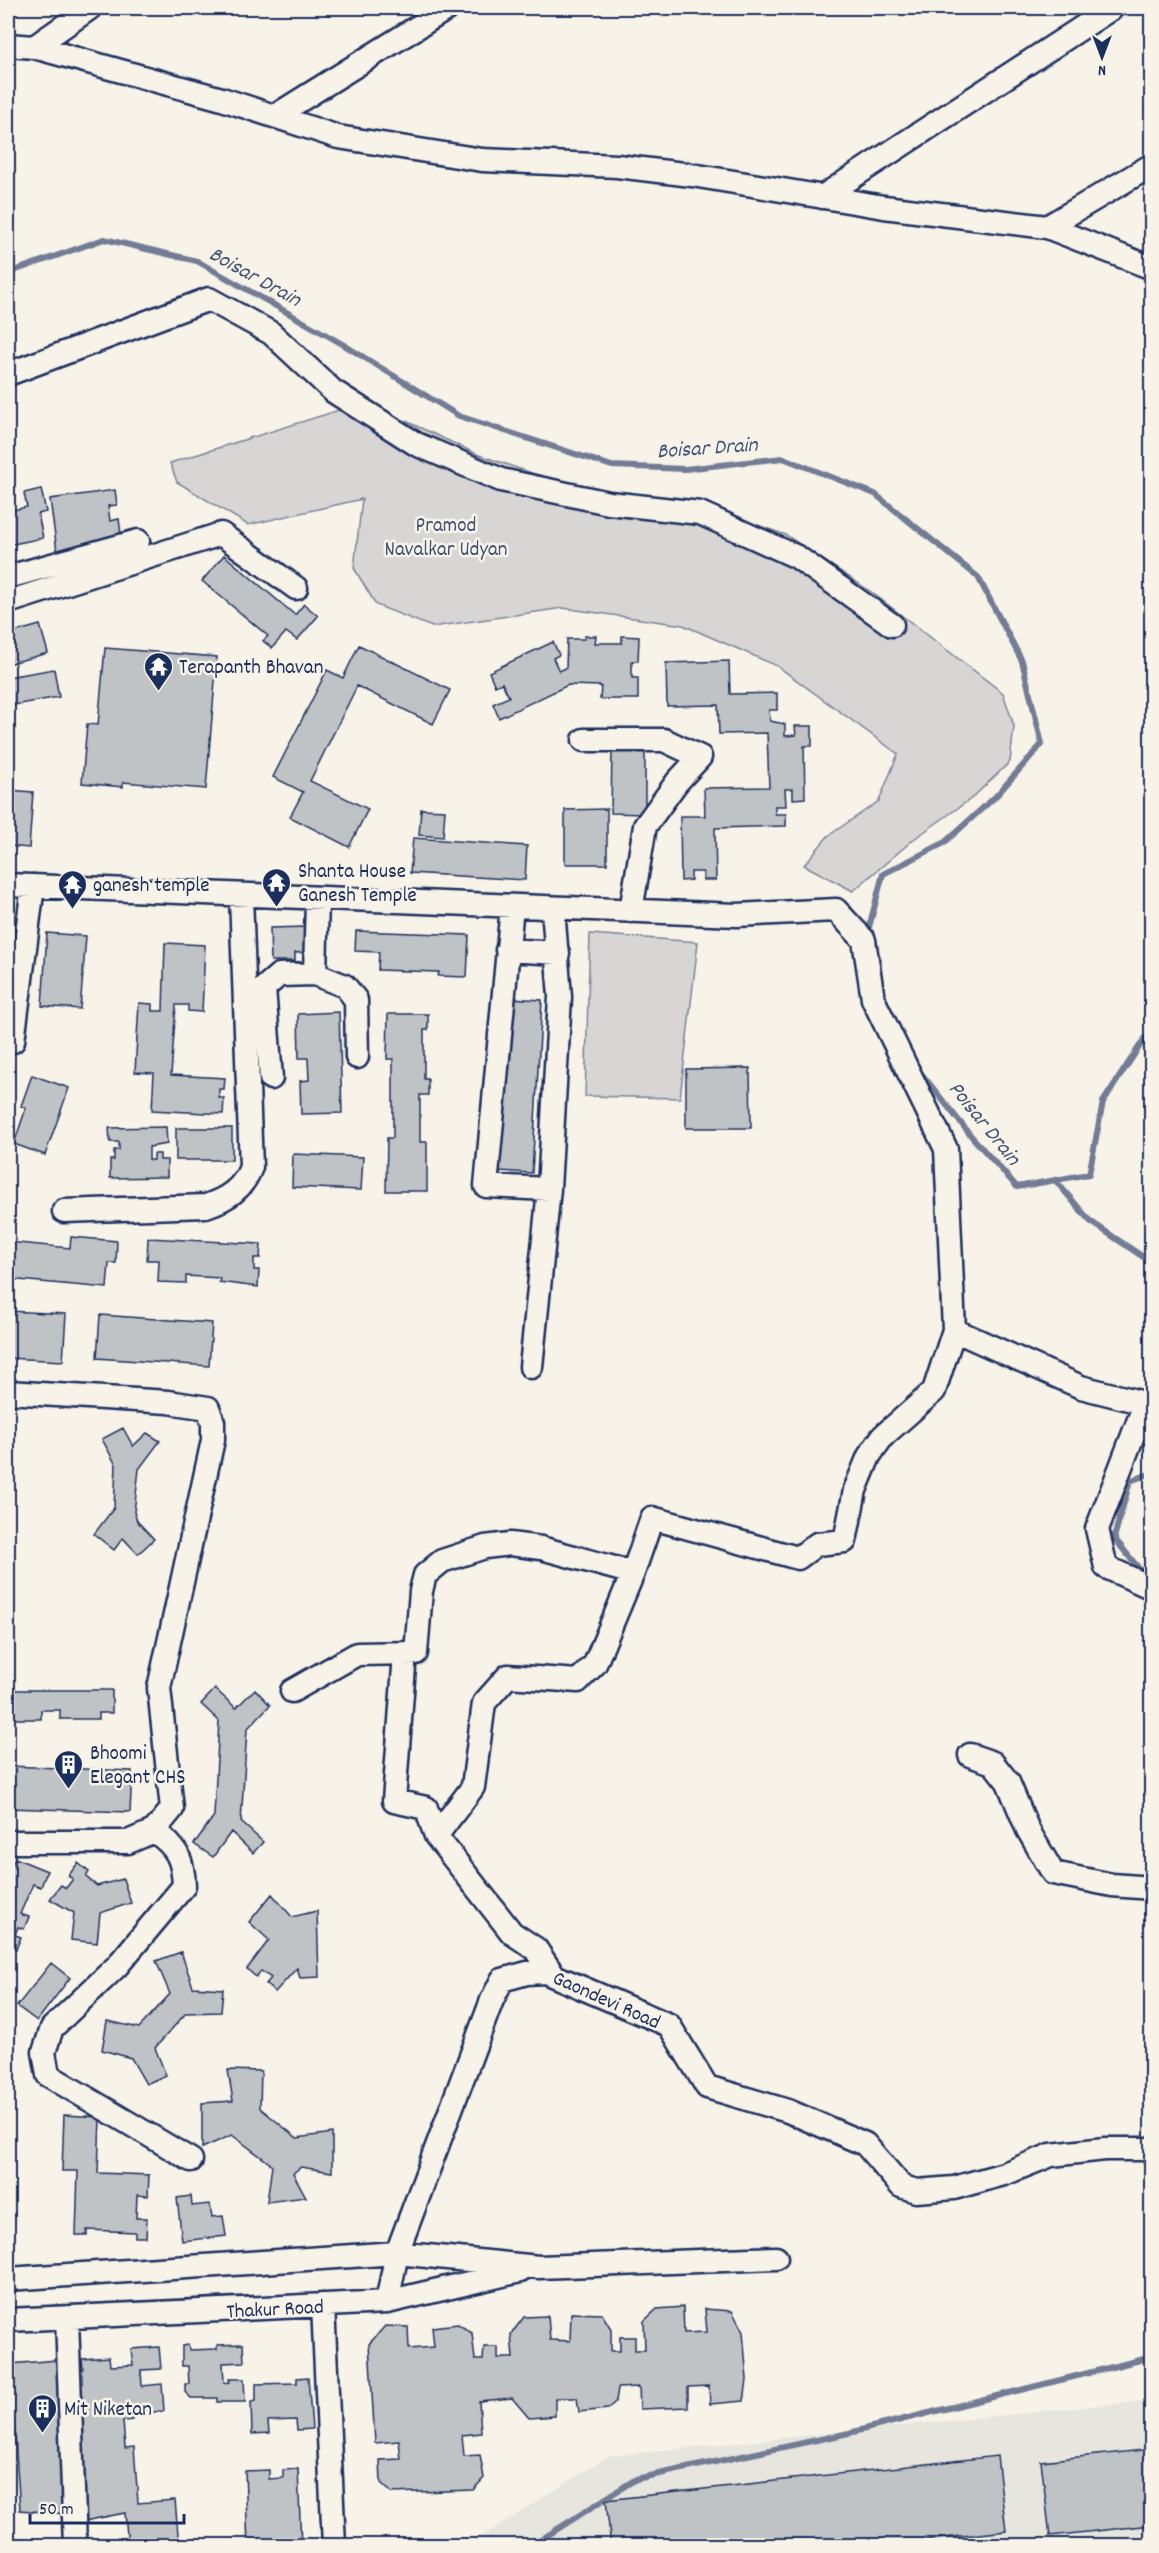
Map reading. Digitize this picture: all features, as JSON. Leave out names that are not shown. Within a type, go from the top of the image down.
[{"type":"street","points":[[34,47],[90,8]]},
{"type":"street","points":[[275,116],[448,8]]},
{"type":"street","points":[[822,197],[1112,8]]},
{"type":"street","points":[[8,45],[34,47],[275,116],[338,137],[420,152],[482,160],[617,166],[884,207],[1047,227],[1152,268]]},
{"type":"street","points":[[1047,227],[1152,165]]},
{"type":"street","points":[[8,374],[209,299],[272,333],[333,391],[416,444],[501,480],[609,503],[700,513],[796,557],[892,625]]},
{"type":"street","points":[[8,602],[221,534],[296,588]]},
{"type":"street","points":[[8,577],[138,541]]},
{"type":"street","points":[[584,740],[664,740],[700,757],[676,782],[645,826],[631,911]]},
{"type":"street","points":[[8,885],[737,915],[836,910],[864,940],[873,999],[946,1149],[954,1330],[934,1391],[883,1436],[869,1456],[855,1490],[845,1541],[817,1544],[798,1558],[651,1518],[633,1573],[595,1664],[578,1681],[508,1676],[484,1702],[473,1787],[436,1836]]},
{"type":"street","points":[[13,1041],[33,886]]},
{"type":"street","points":[[64,1211],[206,1206],[227,1199],[246,1179],[251,1167],[241,896]]},
{"type":"street","points":[[315,974],[317,899]]},
{"type":"street","points":[[512,906],[486,1186],[549,1189]]},
{"type":"street","points":[[531,1368],[549,1189],[560,997],[553,908]]},
{"type":"street","points":[[507,950],[558,953]]},
{"type":"street","points":[[271,1078],[264,988],[279,975],[315,974],[345,986],[356,1000],[357,1057]]},
{"type":"street","points":[[954,1330],[1081,1387],[1148,1404],[1097,1529],[1106,1567],[1152,1588]]},
{"type":"street","points":[[8,1392],[168,1402],[208,1408],[213,1422],[213,1440],[159,1688],[172,1809],[154,1831],[128,1842],[8,1842]]},
{"type":"street","points":[[292,1690],[357,1654],[416,1653],[424,1575],[442,1561],[485,1547],[510,1544],[541,1548],[633,1573]]},
{"type":"street","points":[[405,1653],[394,1801],[426,1808],[436,1836],[512,1933],[536,1949],[554,1976]]},
{"type":"street","points":[[970,1755],[993,1763],[1008,1782],[1028,1830],[1053,1873],[1112,1885],[1152,1888]]},
{"type":"street","points":[[154,1831],[169,1842],[183,1864],[184,1886],[117,1966],[52,2028],[44,2052],[48,2075],[191,2160]]},
{"type":"street","name":"Gaondevi Road","points":[[397,2253],[502,1980],[527,1973],[545,1972],[669,2025],[707,2087],[788,2111],[865,2144],[901,2186],[916,2191],[954,2188],[1004,2175],[1051,2155],[1105,2149],[1152,2149]]},
{"type":"street","points":[[387,2302],[397,2253]]},
{"type":"street","name":"Thakur Road","points":[[8,2279],[397,2253],[539,2267],[776,2258]]},
{"type":"street","name":"Thakur Road","points":[[8,2320],[387,2302],[539,2267]]},
{"type":"street","points":[[323,2305],[334,2546]]},
{"type":"street","points":[[67,2318],[75,2546]]},
{"type":"shaded area","points":[[1151,2400],[1151,2545],[467,2546],[608,2456]]},
{"type":"green space","name":"Pramod Navalkar Udyan","points":[[365,402],[479,455],[588,492],[708,508],[786,535],[870,591],[1003,693],[1014,726],[1010,762],[972,798],[914,839],[853,891],[804,865],[828,836],[879,801],[898,754],[777,666],[683,625],[563,608],[432,627],[376,605],[354,568],[362,499],[248,525],[177,482],[170,463]]},
{"type":"green space","points":[[590,934],[698,942],[680,1098],[585,1096]]},
{"type":"building","points":[[41,489],[46,512],[38,514],[43,538],[8,545],[8,511],[27,507],[24,493]]},
{"type":"building","points":[[115,490],[117,505],[108,506],[110,521],[119,519],[122,542],[57,551],[50,499]]},
{"type":"building","points":[[224,555],[295,615],[304,604],[318,616],[297,640],[286,632],[272,648],[263,641],[268,636],[202,581]]},
{"type":"building","points":[[40,625],[48,653],[8,664],[8,634]]},
{"type":"building","points":[[585,636],[596,636],[595,643],[622,643],[622,636],[639,637],[638,661],[632,661],[632,678],[638,678],[638,699],[600,699],[601,686],[568,685],[499,718],[493,704],[509,697],[502,683],[495,686],[489,672],[553,642],[559,655],[553,658],[559,671],[566,668],[567,639],[584,639]]},
{"type":"building","points":[[359,645],[450,690],[433,724],[357,686],[310,781],[368,809],[349,847],[290,817],[303,792],[273,777],[327,670],[343,678]]},
{"type":"building","name":"Terapanth Bhavan","points":[[105,648],[217,657],[206,789],[123,782],[123,787],[82,783],[87,724],[98,725]]},
{"type":"building","points":[[729,661],[730,694],[777,693],[777,710],[769,710],[770,721],[785,724],[785,736],[796,735],[795,726],[812,726],[812,746],[804,746],[805,798],[793,799],[793,789],[785,789],[786,806],[775,806],[775,814],[786,814],[786,826],[715,828],[716,880],[703,880],[703,872],[691,872],[691,880],[681,881],[680,816],[705,816],[704,788],[769,787],[767,733],[719,734],[718,705],[667,706],[666,663]]},
{"type":"building","points":[[54,669],[59,697],[8,706],[8,677]]},
{"type":"building","points":[[612,748],[645,749],[645,814],[611,813]]},
{"type":"building","points":[[8,790],[33,792],[29,848],[8,846]]},
{"type":"building","points":[[421,809],[445,810],[443,837],[419,835]]},
{"type":"building","points":[[607,809],[607,864],[565,864],[565,810]]},
{"type":"building","points":[[413,838],[527,846],[525,880],[410,873]]},
{"type":"building","points":[[306,927],[307,952],[295,953],[295,961],[271,961],[270,928]]},
{"type":"building","points":[[356,931],[469,935],[467,977],[438,976],[439,972],[378,970],[379,952],[355,951]]},
{"type":"building","points":[[47,933],[86,936],[80,1009],[42,1006]]},
{"type":"building","points":[[165,943],[205,945],[202,1012],[188,1011],[188,1005],[176,1005],[171,1075],[225,1078],[224,1089],[219,1089],[219,1098],[224,1098],[223,1114],[152,1110],[154,1073],[135,1072],[139,1003],[152,1004],[152,1011],[163,1011]]},
{"type":"building","points":[[509,998],[542,1000],[532,1173],[498,1171]]},
{"type":"building","points":[[339,1012],[342,1113],[301,1114],[300,1081],[309,1080],[308,1058],[299,1058],[298,1014]]},
{"type":"building","points":[[388,1014],[428,1014],[428,1030],[424,1030],[424,1079],[428,1079],[428,1095],[420,1095],[420,1142],[427,1142],[427,1191],[386,1191],[387,1138],[393,1138],[393,1059],[387,1059]]},
{"type":"building","points":[[750,1068],[751,1128],[686,1128],[686,1069]]},
{"type":"building","points":[[32,1075],[69,1088],[45,1155],[14,1144],[26,1108],[21,1106]]},
{"type":"building","points":[[166,1127],[167,1144],[149,1147],[149,1160],[154,1160],[154,1154],[160,1154],[160,1160],[167,1160],[167,1177],[110,1178],[110,1160],[114,1160],[114,1150],[119,1150],[119,1142],[110,1142],[109,1128]]},
{"type":"building","points":[[176,1128],[232,1128],[232,1160],[176,1160]]},
{"type":"building","points":[[293,1154],[363,1157],[361,1190],[292,1187]]},
{"type":"building","points":[[71,1237],[117,1241],[116,1263],[109,1263],[107,1288],[8,1279],[8,1242],[70,1248]]},
{"type":"building","points":[[148,1238],[261,1244],[260,1258],[254,1258],[254,1270],[259,1270],[258,1287],[219,1282],[220,1278],[186,1276],[186,1283],[158,1282],[159,1260],[147,1260]]},
{"type":"building","points":[[8,1311],[66,1314],[63,1361],[8,1358]]},
{"type":"building","points":[[100,1315],[212,1323],[209,1366],[97,1358]]},
{"type":"building","points":[[123,1428],[133,1446],[147,1433],[160,1441],[139,1469],[134,1512],[137,1521],[154,1539],[138,1554],[123,1538],[114,1550],[94,1534],[114,1508],[116,1465],[102,1439]]},
{"type":"building","points":[[215,1689],[236,1708],[255,1689],[270,1705],[247,1729],[241,1822],[263,1842],[253,1853],[231,1832],[213,1857],[194,1844],[214,1816],[219,1721],[201,1704]]},
{"type":"building","points":[[8,1690],[112,1690],[112,1713],[99,1713],[99,1719],[60,1719],[60,1710],[41,1710],[41,1719],[8,1719]]},
{"type":"building","name":"Bhoomi Elegant CHS","points":[[8,1766],[132,1771],[130,1812],[8,1808]]},
{"type":"building","points":[[15,1858],[47,1871],[41,1887],[33,1884],[20,1914],[29,1917],[24,1929],[18,1927],[15,1935],[21,1937],[16,1949],[9,1946],[8,1950],[8,1875]]},
{"type":"building","points":[[78,1863],[89,1872],[86,1877],[97,1886],[123,1879],[131,1903],[100,1913],[97,1943],[71,1940],[74,1913],[50,1899],[61,1885],[66,1888],[73,1879],[68,1876]]},
{"type":"building","points":[[272,1894],[292,1917],[317,1911],[319,1977],[300,1978],[297,1968],[275,1992],[266,1984],[271,1978],[261,1971],[256,1977],[247,1969],[269,1940],[249,1922]]},
{"type":"building","points":[[181,1952],[193,1987],[223,1989],[221,2012],[186,2013],[155,2048],[166,2075],[146,2084],[131,2058],[102,2050],[107,2021],[139,2028],[170,1994],[156,1961]]},
{"type":"building","points":[[51,1963],[70,1978],[37,2021],[17,2006]]},
{"type":"building","points":[[228,2070],[261,2071],[260,2108],[297,2138],[332,2133],[332,2172],[301,2167],[293,2173],[306,2197],[267,2202],[272,2165],[232,2135],[202,2148],[202,2103],[233,2101]]},
{"type":"building","points":[[64,2115],[100,2117],[98,2173],[149,2175],[148,2196],[137,2195],[136,2218],[147,2218],[146,2237],[135,2237],[135,2232],[87,2230],[87,2235],[76,2235],[78,2171],[62,2171]]},
{"type":"building","points":[[191,2196],[192,2206],[210,2204],[212,2217],[223,2216],[226,2236],[182,2241],[177,2198]]},
{"type":"building","points":[[683,2307],[684,2333],[707,2332],[705,2309],[732,2311],[743,2332],[747,2380],[744,2401],[710,2404],[709,2386],[688,2387],[688,2407],[640,2409],[639,2387],[618,2388],[616,2401],[608,2409],[579,2412],[577,2398],[555,2398],[555,2416],[529,2418],[512,2398],[479,2401],[481,2433],[462,2435],[464,2456],[480,2455],[484,2478],[473,2490],[392,2493],[381,2483],[380,2460],[401,2459],[399,2441],[375,2443],[369,2344],[385,2326],[408,2327],[409,2349],[434,2347],[432,2327],[458,2324],[472,2333],[475,2360],[483,2360],[484,2347],[498,2347],[498,2358],[513,2358],[511,2334],[524,2317],[548,2316],[550,2340],[570,2341],[571,2313],[602,2314],[611,2329],[611,2351],[620,2351],[620,2337],[635,2337],[635,2350],[645,2350],[644,2321],[657,2309]]},
{"type":"building","points":[[243,2344],[244,2362],[223,2363],[224,2383],[230,2382],[229,2379],[244,2379],[245,2402],[217,2402],[217,2398],[191,2398],[185,2392],[185,2384],[189,2384],[188,2366],[182,2366],[182,2346],[188,2345],[189,2350],[217,2349],[217,2345]]},
{"type":"building","points":[[159,2347],[161,2369],[141,2370],[142,2386],[162,2384],[164,2411],[131,2414],[132,2420],[123,2421],[125,2448],[134,2447],[138,2503],[175,2500],[179,2546],[128,2546],[125,2513],[84,2521],[74,2371],[83,2369],[82,2359],[109,2357],[110,2366],[133,2365],[131,2349]]},
{"type":"building","name":"Mit Niketan","points":[[69,2359],[72,2503],[87,2546],[68,2546],[66,2514],[20,2510],[10,2364]]},
{"type":"building","points":[[308,2377],[312,2429],[297,2430],[296,2420],[268,2421],[269,2433],[252,2434],[251,2402],[256,2401],[256,2384],[297,2383],[297,2378]]},
{"type":"building","points":[[1152,2449],[1152,2525],[1050,2536],[1041,2461]]},
{"type":"building","points":[[997,2456],[1006,2531],[875,2546],[611,2546],[606,2500]]},
{"type":"building","points":[[298,2469],[301,2546],[248,2546],[245,2471],[269,2470],[269,2479],[283,2478],[283,2470]]},
{"type":"waterway","name":"Boisar Drain","points":[[8,273],[104,239],[197,261],[344,345],[459,416],[612,466],[685,469],[783,458],[875,494],[978,577],[1022,661],[1042,744],[995,797],[944,843],[883,874],[867,935]]},
{"type":"waterway","name":"Poisar Drain","points":[[917,1068],[972,1137],[1017,1187],[1089,1174],[1103,1102],[1145,1038],[1152,1034]]},
{"type":"waterway","points":[[1055,1180],[1090,1221],[1152,1263]]},
{"type":"waterway","points":[[1145,1576],[1114,1538],[1130,1481],[1152,1473]]},
{"type":"waterway","points":[[531,2546],[636,2479],[849,2433],[1152,2357]]},
{"type":"place","name":"Terapanth Bhavan","points":[[158,692]]},
{"type":"place","name":"Shanta House Ganesh Temple","points":[[277,908]]},
{"type":"place","name":"ganesh temple","points":[[72,910]]},
{"type":"place","name":"Bhoomi Elegant CHS","points":[[69,1790]]},
{"type":"place","name":"Mit Niketan","points":[[43,2434]]}]
